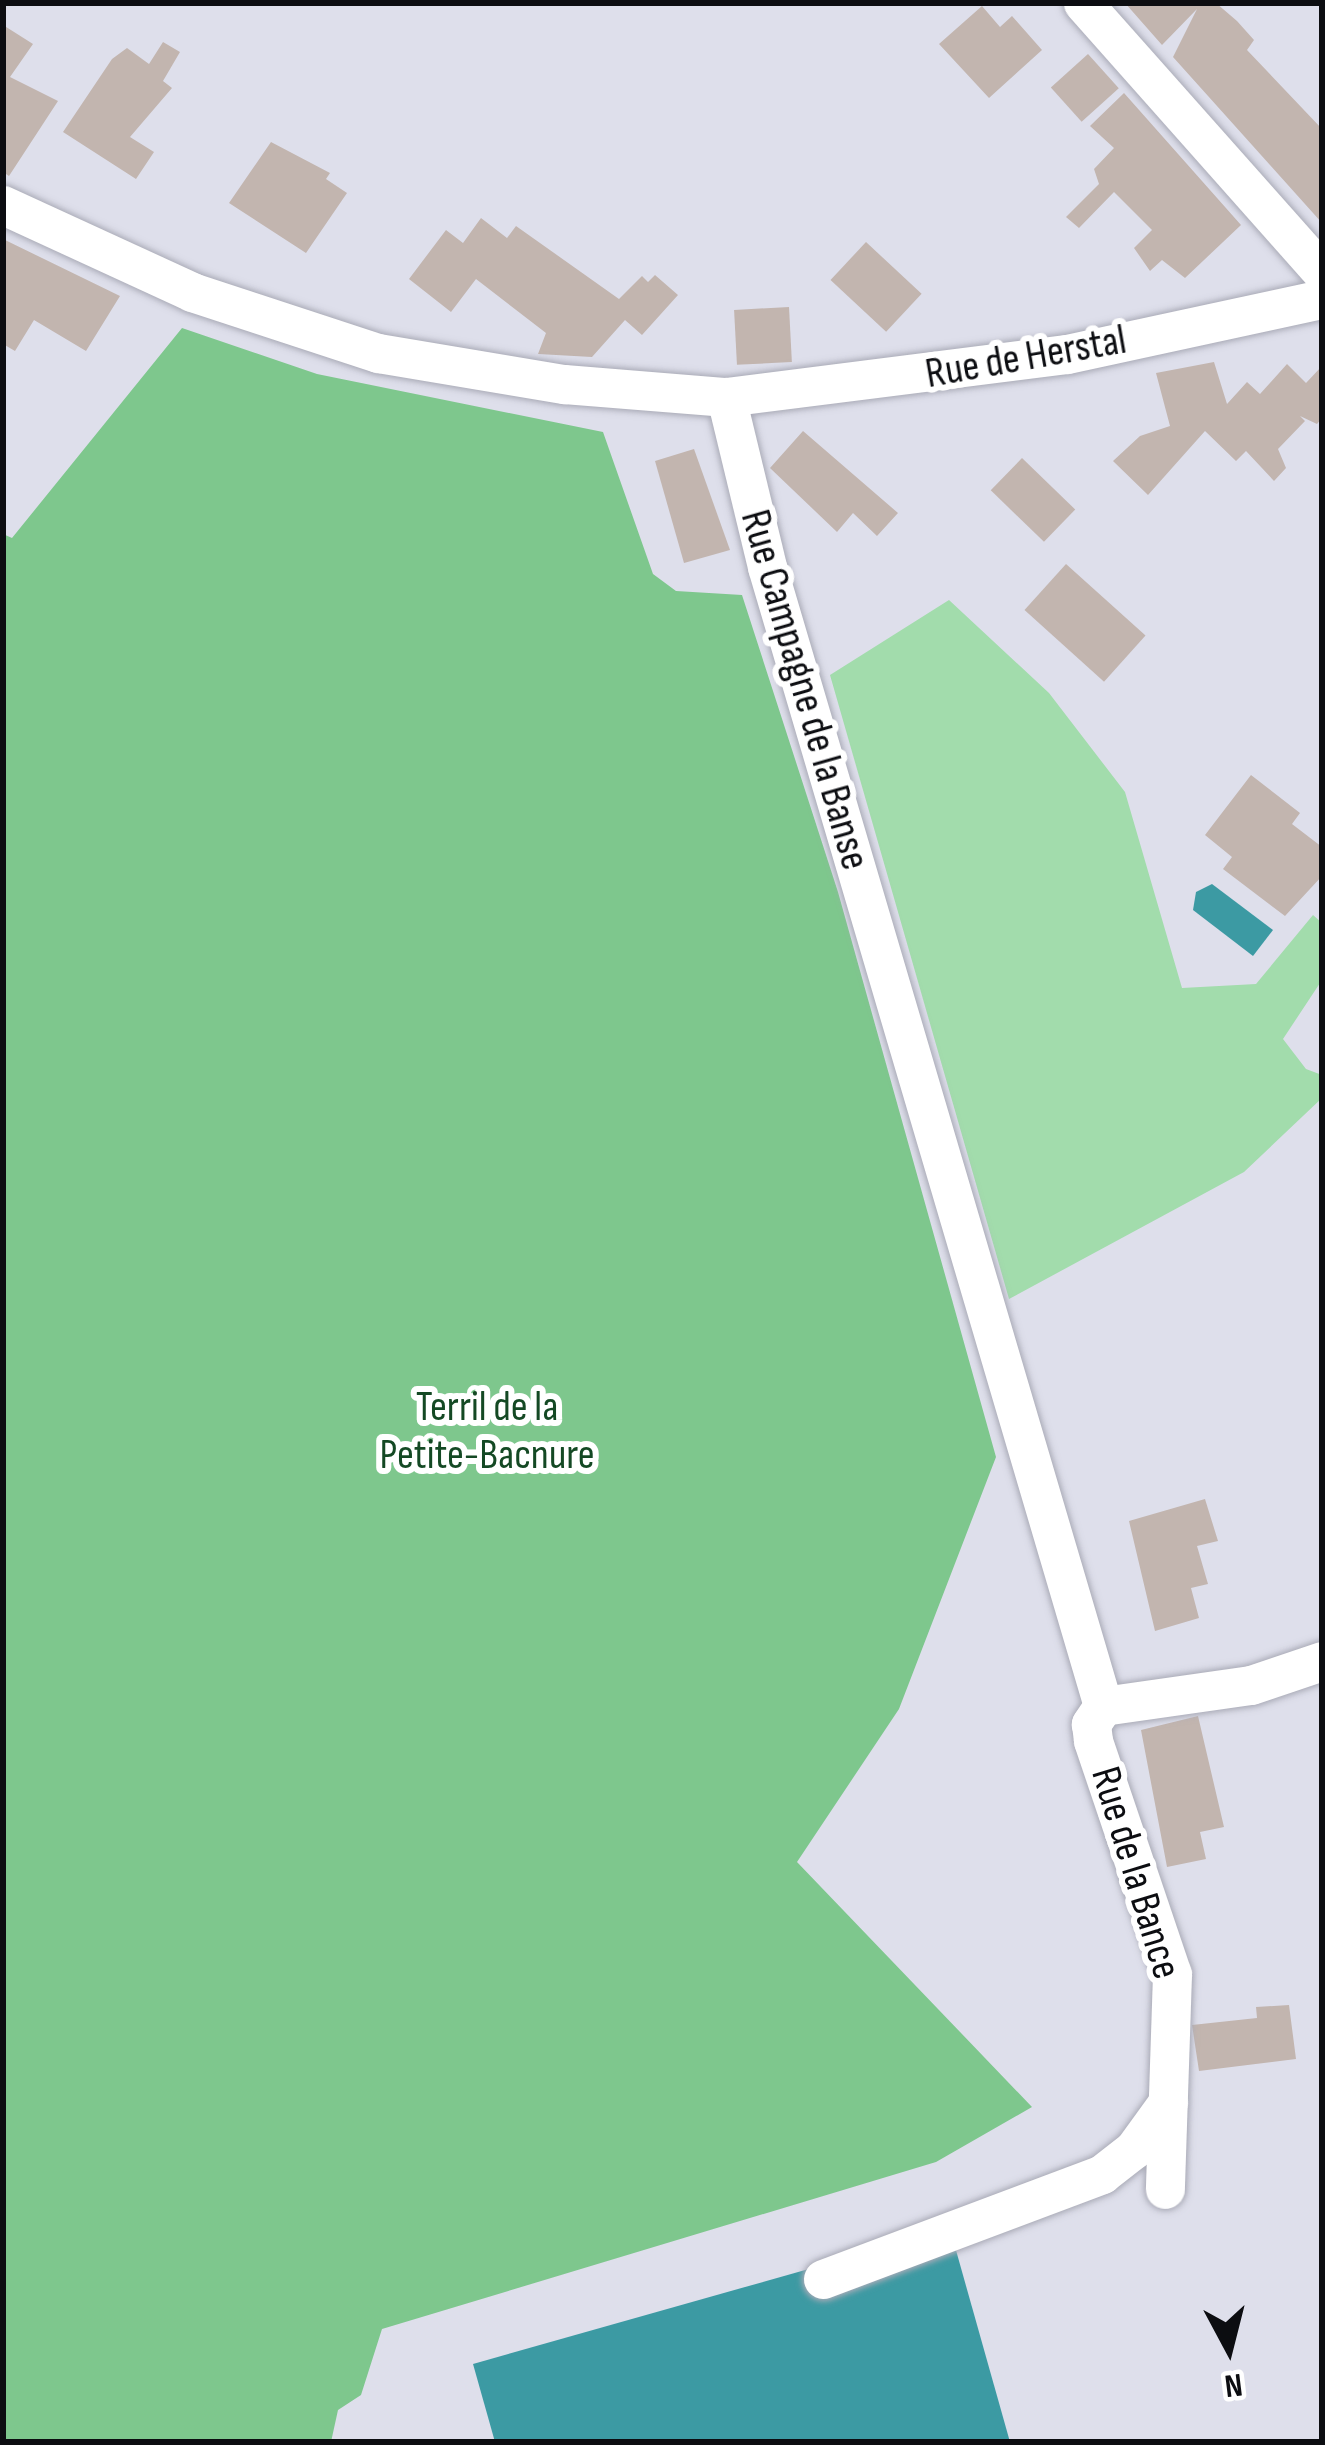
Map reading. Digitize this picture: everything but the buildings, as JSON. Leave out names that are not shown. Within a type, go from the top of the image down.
[{"type":"street","points":[[1083,3],[1322,272]]},
{"type":"street","points":[[3,206],[191,292],[378,353],[564,384],[726,397]]},
{"type":"street","name":"Rue de Herstal","points":[[726,397],[1046,358],[1322,299]]},
{"type":"street","name":"Rue Campagne de la Banse","points":[[726,397],[766,567],[1103,1706]]},
{"type":"street","points":[[1103,1706],[1251,1685],[1322,1660]]},
{"type":"street","name":"Rue de la Bance","points":[[1103,1706],[1091,1724],[1094,1741],[1172,1974],[1165,2189]]},
{"type":"street","points":[[823,2279],[1102,2174],[1133,2149],[1168,2102]]},
{"type":"green space","name":"Terril de la Petite-Bacnure","points":[[182,328],[317,374],[603,432],[653,574],[676,591],[742,595],[838,892],[996,1457],[899,1709],[797,1862],[1032,2107],[936,2162],[382,2329],[361,2395],[338,2410],[331,2442],[3,2442],[3,534],[12,538]]},
{"type":"green space","points":[[949,600],[1049,693],[1125,792],[1182,988],[1256,984],[1313,915],[1322,923],[1322,980],[1283,1039],[1306,1069],[1322,1075],[1322,1098],[1244,1172],[1009,1299],[830,675]]},
{"type":"water","points":[[1212,884],[1273,930],[1253,956],[1193,910],[1196,892]]},
{"type":"water","points":[[950,2229],[1010,2442],[495,2442],[473,2364]]}]
